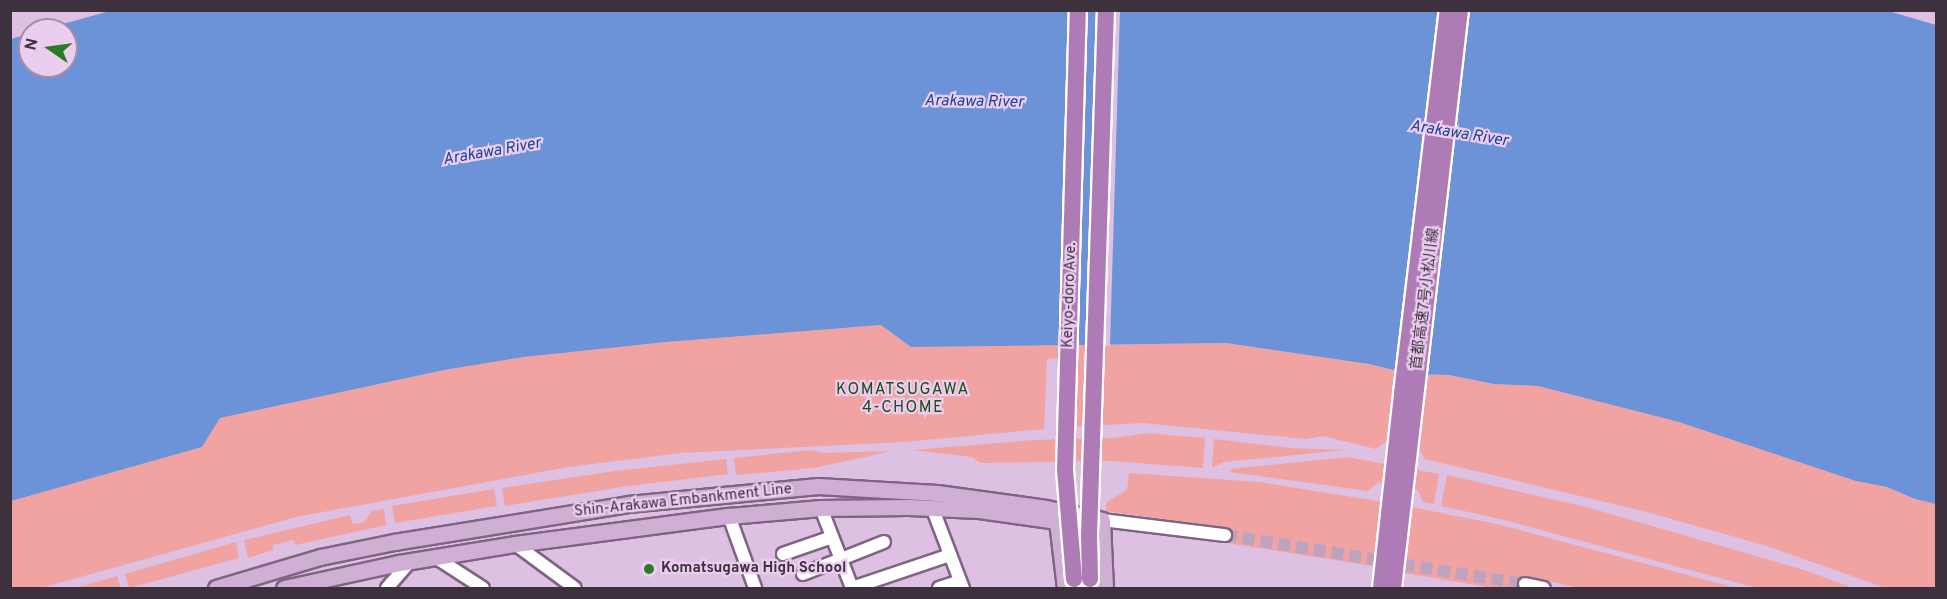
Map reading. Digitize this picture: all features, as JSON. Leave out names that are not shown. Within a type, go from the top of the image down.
[{"type":"highway","name":"Keiyo-doro Ave.","points":[[1076,582],[1065,470],[1078,10]]},
{"type":"highway","name":"Keiyo-doro Ave.","points":[[1076,582],[1089,535],[1106,10]]},
{"type":"highway","name":"首都高速7号小松川線","points":[[1382,588],[1402,394],[1448,10]]},
{"type":"highway","name":"首都高速7号小松川線","points":[[1393,588],[1460,10]]},
{"type":"main road","name":"Shin-Arakawa Embankment Line","points":[[216,588],[320,557],[394,542],[628,504],[732,493],[844,486],[937,493],[1040,507],[1060,517]]},
{"type":"main road","name":"Shin-Arakawa Embankment Line","points":[[284,588],[435,557],[515,544],[729,516],[821,508],[932,507],[1102,520]]},
{"type":"main road","points":[[1006,513],[1025,512],[1040,507]]},
{"type":"main road","points":[[1060,517],[1076,582]]},
{"type":"main road","points":[[1102,520],[1105,588]]},
{"type":"street","points":[[932,507],[962,585],[939,588]]},
{"type":"street","points":[[821,508],[852,588],[950,555]]},
{"type":"street","points":[[729,516],[755,588]]},
{"type":"street","name":"Shin-Arakawa Embankment Line","points":[[1102,520],[1225,535]]},
{"type":"street","points":[[783,554],[832,537]]},
{"type":"street","points":[[803,574],[884,542]]},
{"type":"street","points":[[515,544],[575,588]]},
{"type":"street","points":[[435,557],[483,588]]},
{"type":"street","points":[[387,588],[410,562]]},
{"type":"street","points":[[1525,584],[1544,588]]},
{"type":"shaded area","points":[[881,325],[911,347],[1226,343],[1369,364],[1410,374],[1449,375],[1494,384],[1538,386],[1679,422],[1856,481],[1887,487],[1915,499],[1936,504],[1936,588],[1886,588],[1767,546],[1647,512],[1425,459],[1393,407],[1388,440],[1376,449],[1323,436],[1306,439],[1144,423],[1063,427],[1064,358],[1047,359],[1044,429],[904,442],[681,453],[568,467],[296,517],[41,588],[11,588],[11,501],[202,447],[220,418],[444,370],[524,357],[666,342]]},
{"type":"shaded area","points":[[1148,433],[1205,438],[1203,468],[1110,461],[981,463],[972,457],[913,450],[1034,440],[1113,438]]},
{"type":"shaded area","points":[[1214,439],[1290,448],[1345,450],[1224,462],[1212,468]]},
{"type":"shaded area","points":[[811,450],[824,453],[892,451],[814,468],[736,475],[734,458]]},
{"type":"shaded area","points":[[1347,457],[1439,474],[1434,504],[1423,502],[1418,490],[1378,482],[1368,491],[1230,472],[1231,469]]},
{"type":"shaded area","points":[[726,459],[728,474],[621,487],[505,506],[502,488],[615,471]]},
{"type":"shaded area","points":[[1129,473],[1259,482],[1396,504],[1497,524],[1736,588],[1579,588],[1522,575],[1519,588],[1493,588],[1405,573],[1402,554],[1375,550],[1373,566],[1227,543],[1229,528],[1106,511],[1107,502],[1127,490]]},
{"type":"shaded area","points":[[1447,475],[1590,508],[1804,570],[1853,588],[1757,588],[1500,519],[1441,506]]},
{"type":"shaded area","points":[[494,489],[497,506],[395,523],[392,506]]},
{"type":"shaded area","points":[[384,509],[386,525],[296,545],[293,540],[273,545],[273,550],[248,558],[244,540],[350,515],[353,524],[364,522],[372,511]]},
{"type":"shaded area","points":[[236,542],[239,558],[129,588],[125,574]]},
{"type":"shaded area","points":[[117,576],[121,588],[76,588]]},
{"type":"water","name":"Arakawa River","points":[[1885,10],[1936,25],[1936,504],[1915,499],[1887,487],[1856,481],[1679,422],[1538,386],[1494,384],[1449,375],[1410,374],[1369,364],[1226,343],[911,347],[881,325],[666,342],[524,357],[444,370],[220,418],[202,447],[11,501],[11,39],[18,37],[18,78],[78,78],[78,20],[110,11]]},
{"type":"pier","points":[[1099,11],[1120,11],[1110,346],[1089,346]]},
{"type":"tunnel","points":[[1225,535],[1525,584]]},
{"type":"place","name":"Komatsugawa High School","points":[[649,569]]},
{"type":"district","name":"KOMATSUGAWA 4-CHOME","points":[[903,399]]}]
